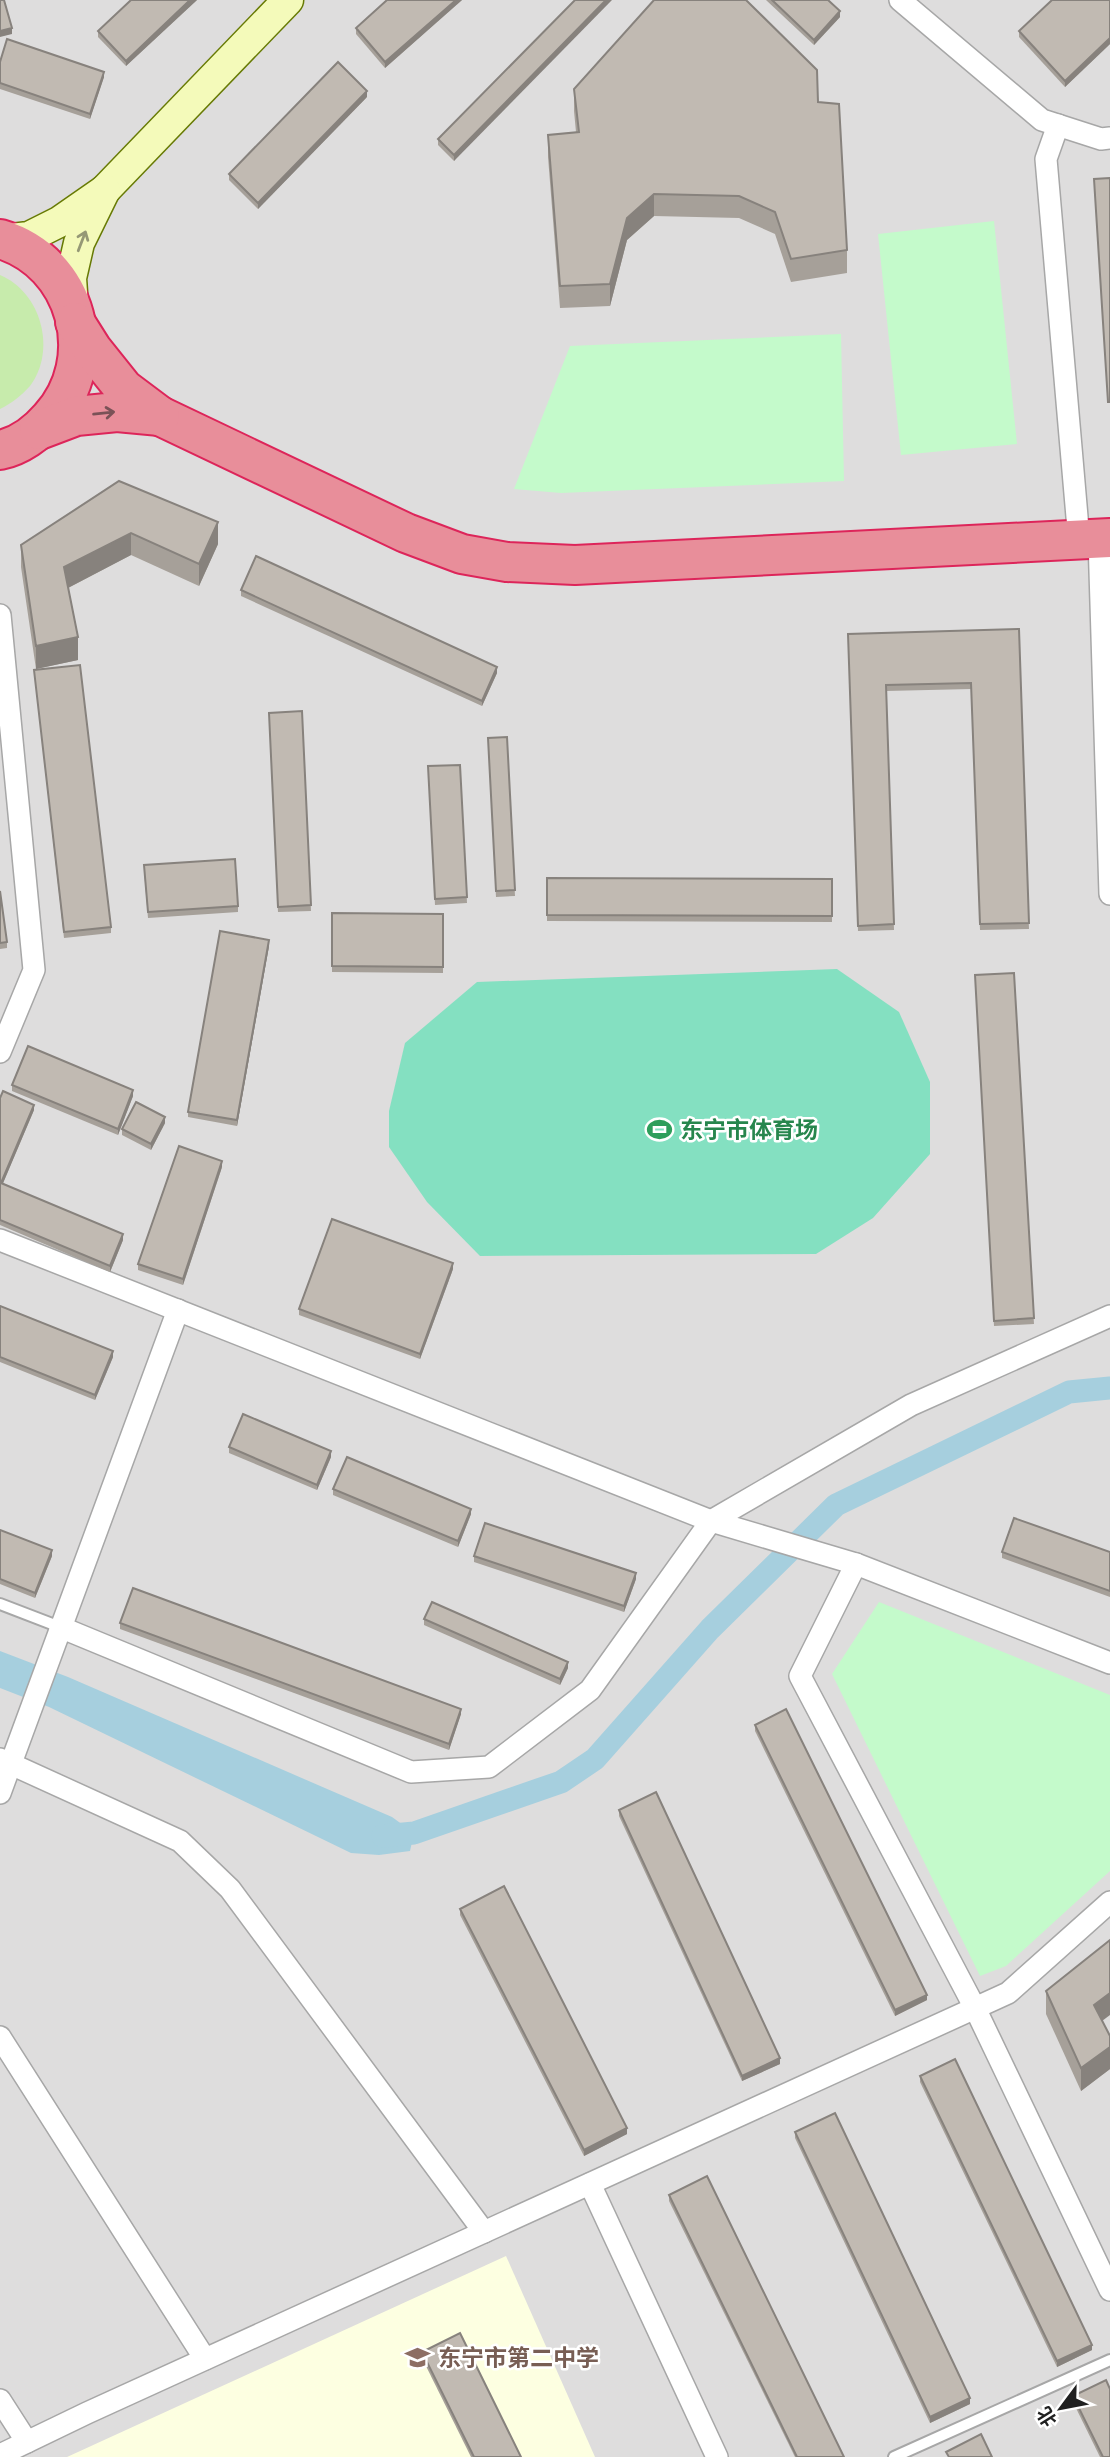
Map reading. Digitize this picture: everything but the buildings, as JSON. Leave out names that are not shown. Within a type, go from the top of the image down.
[{"type":"highway","points":[[1,239],[32,254],[56,278],[92,349],[124,389],[160,416],[406,533],[462,554],[507,562],[575,565],[1096,539]]},
{"type":"highway","points":[[39,430],[61,405],[75,374],[79,341],[74,314]]},
{"type":"highway","points":[[0,450],[9,448],[39,430],[76,416],[117,412],[160,416]]},
{"type":"street","points":[[1,239],[29,237],[59,222],[105,190],[288,0]]},
{"type":"street","points":[[900,0],[1042,120],[1101,139],[1110,138]]},
{"type":"street","points":[[1058,125],[1046,159],[1096,539],[1110,894]]},
{"type":"street","points":[[74,314],[71,278],[79,243],[105,190]]},
{"type":"street","points":[[0,615],[34,971],[0,1052]]},
{"type":"street","points":[[0,1240],[710,1521],[850,1562],[1110,1662]]},
{"type":"street","points":[[0,1793],[5,1760],[28,1712],[178,1310]]},
{"type":"street","points":[[60,1627],[411,1772],[489,1767],[590,1690],[710,1521],[911,1405],[1110,1317]]},
{"type":"street","points":[[850,1562],[800,1676],[975,2008],[1110,2290]]},
{"type":"street","points":[[5,1760],[180,1841],[230,1889],[484,2232]]},
{"type":"street","points":[[0,2455],[1008,1993],[1110,1902]]},
{"type":"street","points":[[0,2037],[205,2359]]},
{"type":"street","points":[[590,2184],[717,2457]]},
{"type":"street","points":[[0,2400],[27,2442]]},
{"type":"lane","points":[[0,1604],[60,1627]]},
{"type":"lane","points":[[894,2457],[1110,2360]]},
{"type":"shaded area","points":[[0,0],[1110,0],[1110,2457],[0,2457]]},
{"type":"shaded area","name":"东宁市第二中学","points":[[506,2256],[595,2457],[67,2457]]},
{"type":"green space","points":[[994,221],[1017,444],[901,455],[878,234]]},
{"type":"green space","points":[[0,275],[26,294],[35,308],[43,340],[38,372],[30,386],[0,409]]},
{"type":"green space","points":[[841,334],[844,481],[561,493],[514,489],[570,346]]},
{"type":"green space","name":"东宁市体育场","points":[[837,969],[899,1012],[930,1082],[930,1154],[873,1218],[816,1254],[480,1256],[427,1202],[389,1147],[389,1111],[405,1043],[477,982]]},
{"type":"green space","points":[[879,1602],[1110,1695],[1110,1871],[1006,1966],[980,1976],[832,1674]]},
{"type":"water","points":[[0,1651],[68,1677],[392,1817],[414,1833],[410,1851],[379,1855],[351,1853],[49,1707],[0,1688]]},
{"type":"waterway","points":[[383,1836],[414,1833],[561,1782],[595,1759],[710,1629],[836,1505],[1069,1392],[1110,1388]]},
{"type":"place","name":"东宁市体育场","points":[[660,1129]]},
{"type":"place","name":"东宁市第二中学","points":[[418,2357]]}]
